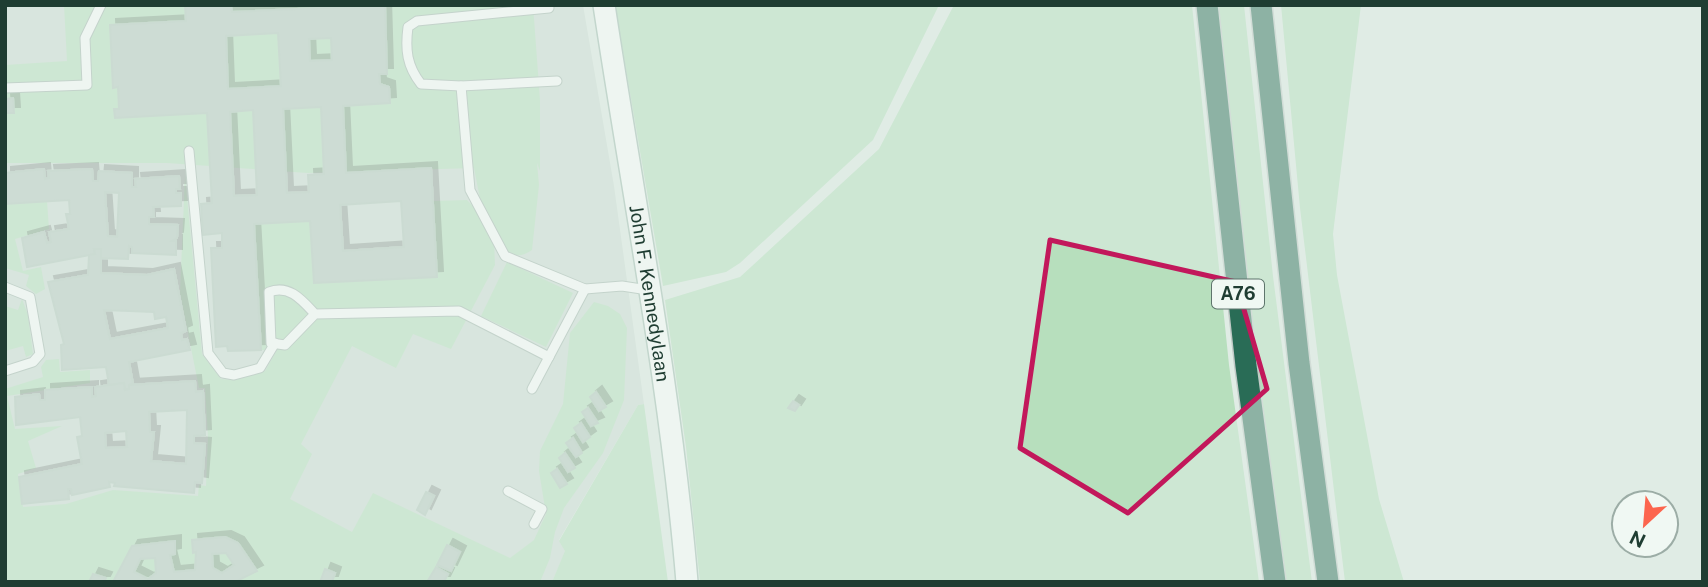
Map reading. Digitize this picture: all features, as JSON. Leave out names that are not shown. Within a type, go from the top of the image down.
[{"type":"highway","name":"A76","points":[[1207,5],[1246,366],[1275,582]]},
{"type":"highway","name":"A76","points":[[1261,5],[1299,363],[1328,582]]},
{"type":"street","name":"John F. Kennedylaan","points":[[604,5],[682,519],[687,582]]},
{"type":"lane","points":[[5,88],[87,85],[85,38],[101,5]]},
{"type":"lane","points":[[549,8],[417,21],[408,27],[406,43],[410,70],[421,84],[461,86],[557,80]]},
{"type":"lane","points":[[461,86],[470,190],[505,256],[585,289],[622,286],[648,290]]},
{"type":"lane","points":[[189,151],[208,353],[223,373],[234,375],[260,369],[275,344]]},
{"type":"lane","points":[[5,286],[30,297],[40,354],[33,362],[5,371]]},
{"type":"lane","points":[[315,314],[292,292],[278,288],[269,292],[271,343],[285,345],[315,314],[459,311],[549,357]]},
{"type":"lane","points":[[532,389],[585,289]]},
{"type":"lane","points":[[508,491],[542,509],[534,524]]},
{"type":"highlighted area","points":[[1050,240],[1236,282],[1267,389],[1128,513],[1020,448]]},
{"type":"shaded area","points":[[5,5],[583,5],[614,186],[644,404],[638,405],[559,540],[566,551],[552,582],[5,582]]},
{"type":"green space","points":[[64,5],[533,5],[540,100],[540,171],[537,163],[539,185],[532,250],[521,255],[511,254],[494,241],[495,265],[451,349],[413,334],[396,368],[352,346],[301,444],[312,454],[290,499],[352,532],[373,493],[510,558],[534,540],[546,514],[539,471],[540,451],[563,404],[570,333],[594,302],[608,306],[620,314],[627,328],[624,400],[603,453],[564,508],[555,532],[550,558],[540,582],[5,582],[5,389],[43,377],[41,367],[46,360],[59,359],[60,372],[90,370],[90,383],[7,396],[15,429],[62,426],[28,441],[36,468],[18,474],[23,507],[66,504],[113,490],[198,496],[199,485],[206,486],[208,437],[205,388],[199,388],[180,293],[185,176],[202,354],[221,379],[233,380],[265,371],[277,350],[261,350],[254,224],[310,221],[314,283],[436,276],[432,201],[467,200],[475,208],[482,209],[474,168],[308,173],[167,163],[5,163],[5,65],[67,61]]},
{"type":"green space","points":[[615,5],[939,5],[873,140],[740,263],[726,272],[663,286]]},
{"type":"green space","points":[[954,5],[1192,5],[1229,365],[1259,582],[700,582],[686,447],[665,300],[740,277],[879,149]]},
{"type":"green space","points":[[1218,5],[1244,5],[1273,276],[1312,582],[1285,582],[1233,169]]},
{"type":"green space","points":[[1281,5],[1361,5],[1333,234],[1337,275],[1379,499],[1404,582],[1345,582],[1300,208]]},
{"type":"green space","points":[[47,201],[49,229],[15,239],[23,271],[41,267],[45,289],[36,294],[26,286],[29,275],[5,268],[5,204]]},
{"type":"green space","points":[[507,262],[573,293],[546,347],[481,316]]},
{"type":"green space","points":[[22,299],[28,315],[33,354],[26,357],[23,346],[5,351],[5,306],[18,310]]},
{"type":"green space","points":[[644,404],[668,582],[552,582],[565,551],[559,541],[638,405]]},
{"type":"building","points":[[185,5],[231,6],[232,12],[385,5],[387,74],[379,74],[380,84],[389,87],[390,103],[343,106],[346,173],[431,168],[437,277],[314,283],[310,221],[254,224],[261,350],[228,351],[227,346],[216,347],[211,248],[222,248],[222,233],[203,235],[201,204],[212,203],[207,113],[115,118],[114,109],[119,109],[118,87],[113,88],[110,25],[186,21]],"holes":[[[278,33],[281,86],[228,89],[226,36]],[[331,38],[332,60],[310,61],[309,39]],[[321,107],[324,174],[308,175],[309,192],[287,193],[283,109]],[[253,110],[257,195],[234,196],[230,112]],[[401,201],[404,247],[343,251],[340,205]]]},
{"type":"building","points":[[13,98],[14,113],[6,113],[5,99]]},
{"type":"building","points":[[44,169],[45,179],[49,178],[48,171],[92,169],[93,181],[98,181],[99,171],[132,173],[132,187],[136,187],[135,179],[179,176],[180,189],[176,189],[176,193],[181,193],[181,206],[153,207],[154,217],[149,217],[149,224],[178,225],[177,238],[172,241],[176,241],[176,255],[132,253],[132,247],[129,246],[128,259],[100,258],[101,249],[94,249],[95,254],[27,267],[22,238],[44,232],[47,243],[51,242],[49,232],[69,229],[66,214],[70,214],[69,200],[5,204],[5,173]],"holes":[[[105,192],[119,193],[117,237],[108,236]]]},
{"type":"building","points":[[94,249],[101,249],[101,273],[147,275],[174,269],[186,331],[181,333],[182,340],[187,339],[190,350],[129,362],[133,384],[125,390],[124,383],[109,385],[106,367],[62,370],[61,345],[64,344],[48,282],[88,275],[89,255],[95,254]],"holes":[[[104,310],[154,312],[155,319],[166,317],[168,328],[110,339]]]},
{"type":"building","points":[[195,381],[196,392],[203,391],[205,435],[194,436],[194,443],[205,444],[202,483],[195,482],[194,493],[114,486],[115,483],[109,482],[110,487],[72,495],[71,489],[68,489],[69,499],[22,504],[19,477],[82,464],[77,437],[82,436],[80,417],[16,425],[15,397],[39,394],[40,400],[45,400],[45,390],[92,387],[92,397],[96,396],[95,387],[124,383],[125,390],[129,389],[129,385]],"holes":[[[187,410],[186,464],[151,461],[154,432],[150,432],[149,412]],[[126,431],[127,447],[106,448],[105,433]]]},
{"type":"building","points":[[596,392],[606,407],[599,411],[590,397]]},
{"type":"building","points":[[793,401],[799,405],[795,411],[788,408]]},
{"type":"building","points":[[588,408],[598,423],[591,426],[582,412]]},
{"type":"building","points":[[581,423],[590,437],[583,442],[574,428]]},
{"type":"building","points":[[573,438],[582,453],[576,457],[566,443]]},
{"type":"building","points":[[565,453],[575,468],[568,472],[559,458]]},
{"type":"building","points":[[557,469],[567,484],[560,488],[551,473]]},
{"type":"building","points":[[426,492],[434,496],[425,515],[417,510]]},
{"type":"building","points":[[225,537],[238,543],[257,571],[235,582],[113,582],[132,546],[175,541],[175,554],[170,555],[174,572],[195,570],[196,552],[193,553],[192,540]],"holes":[[[226,553],[234,565],[222,573],[213,568],[212,554]],[[155,558],[156,573],[148,579],[134,572],[140,559]]]},
{"type":"building","points":[[447,545],[460,552],[451,571],[437,565]]},
{"type":"building","points":[[436,567],[448,574],[444,582],[427,582]]},
{"type":"building","points":[[325,569],[335,573],[332,582],[320,582]]},
{"type":"building","points":[[93,574],[106,578],[104,582],[89,582]]}]
